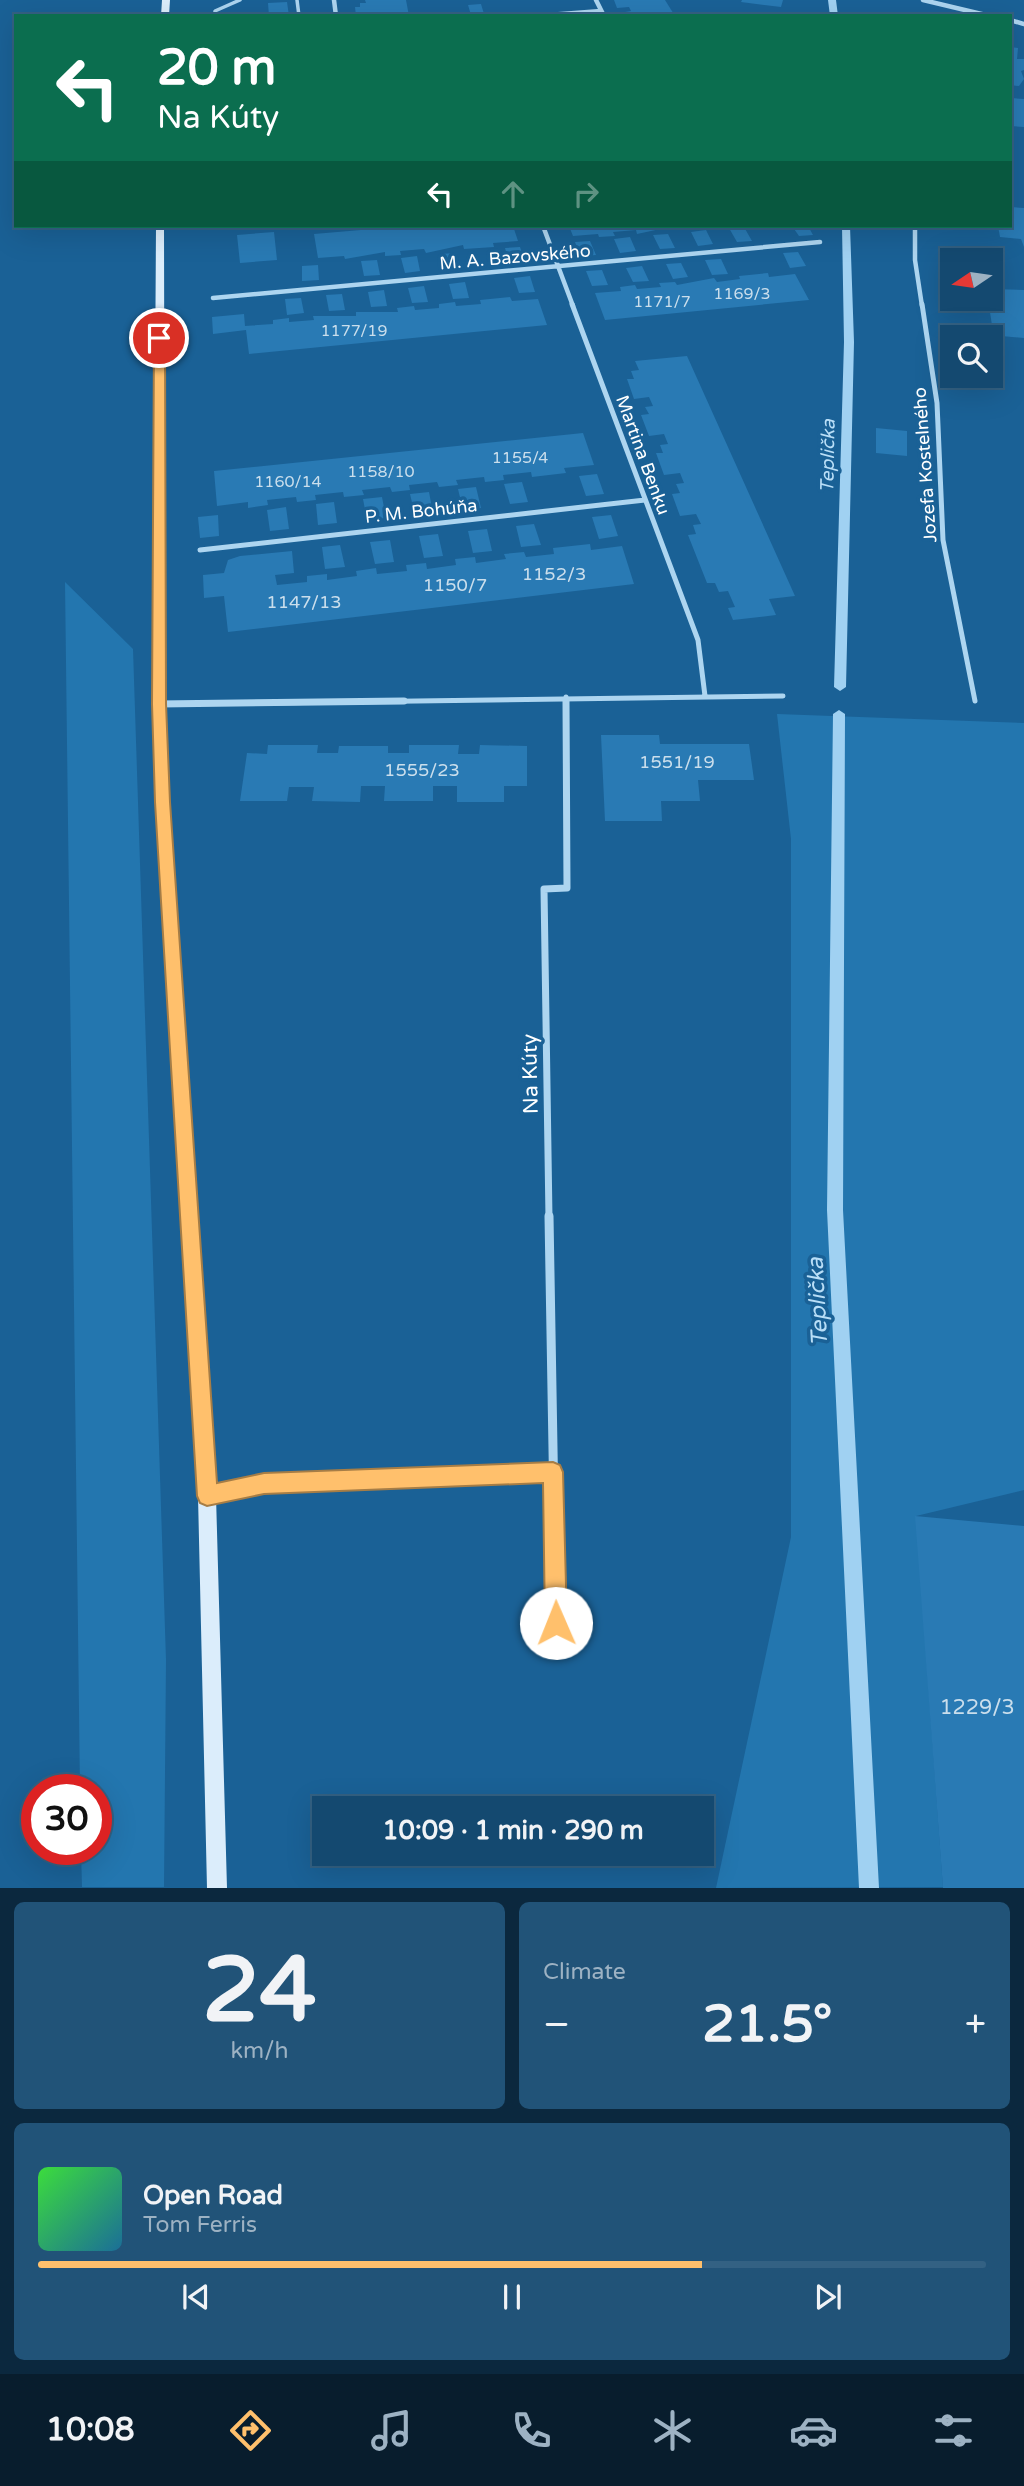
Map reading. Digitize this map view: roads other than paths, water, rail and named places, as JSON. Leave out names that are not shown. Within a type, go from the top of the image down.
[{"type":"main road","points":[[160,228],[159,704],[176,1037],[207,1496],[217,1888]]},
{"type":"street","points":[[580,14],[602,13],[596,0]]},
{"type":"street","points":[[923,0],[981,14]]},
{"type":"street","points":[[954,14],[960,9]]},
{"type":"street","name":"Martina Benku","points":[[544,228],[698,640],[705,696]]},
{"type":"street","name":"Jozefa Kostelného","points":[[915,228],[915,260],[937,403],[943,540],[975,701]]},
{"type":"street","name":"M. A. Bazovského","points":[[213,298],[820,242]]},
{"type":"street","name":"P. M. Bohúňa","points":[[200,550],[645,500]]},
{"type":"street","points":[[159,704],[783,696]]},
{"type":"street","name":"Na Kúty","points":[[556,1623],[544,889],[567,888],[566,697]]},
{"type":"street","points":[[207,1496],[264,1484],[553,1472]]},
{"type":"lane","points":[[215,14],[215,11],[240,0]]},
{"type":"waterway","name":"Teplička","points":[[832,0],[834,14]]},
{"type":"waterway","name":"Teplička","points":[[840,687],[849,342],[846,228]]},
{"type":"waterway","name":"Teplička","points":[[839,714],[835,1210],[869,1888]]}]
